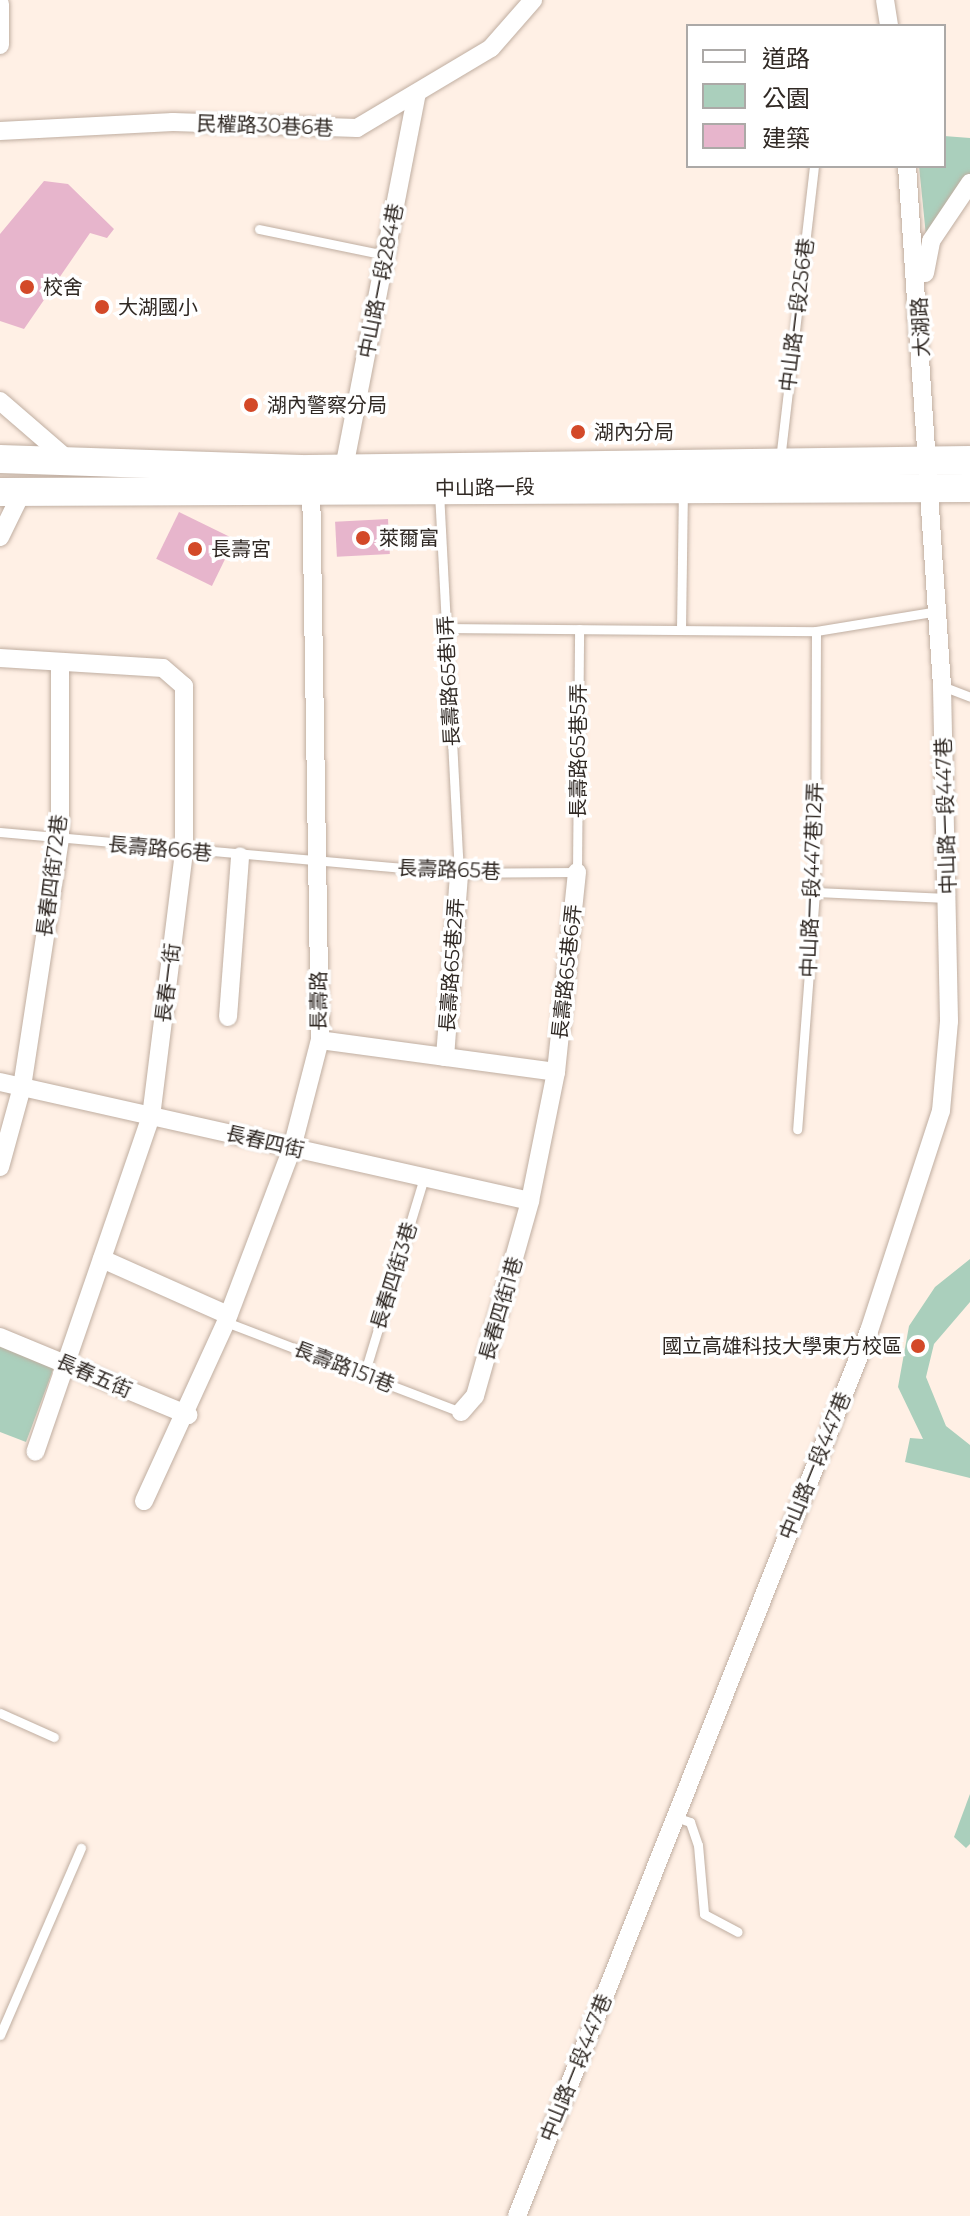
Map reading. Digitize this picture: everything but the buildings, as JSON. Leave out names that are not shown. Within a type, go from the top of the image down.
[{"type":"main road","name":"中山路一段","points":[[0,459],[73,460],[311,481],[439,488],[683,486],[931,474],[970,460]]},
{"type":"main road","name":"中山路一段","points":[[11,492],[311,481],[344,468],[779,463],[931,474],[970,488]]},
{"type":"street","name":"民權路30巷6巷","points":[[0,131],[173,122],[322,132],[357,128],[491,48],[533,0]]},
{"type":"street","points":[[885,0],[889,24]]},
{"type":"street","points":[[0,4],[0,45]]},
{"type":"street","name":"中山路一段284巷","points":[[344,468],[417,93]]},
{"type":"street","name":"大湖路","points":[[907,168],[920,295],[931,474]]},
{"type":"street","points":[[920,295],[931,241],[962,205],[970,183]]},
{"type":"street","points":[[0,401],[73,460],[75,489]]},
{"type":"street","name":"中山路一段447巷","points":[[517,2216],[869,1331],[941,1111],[948,898],[942,686],[931,474]]},
{"type":"street","name":"長壽路","points":[[144,1501],[188,1415],[292,1148],[320,1040],[320,862],[311,481]]},
{"type":"street","points":[[0,537],[11,492]]},
{"type":"street","name":"長春一街","points":[[0,658],[163,668],[184,686],[184,852],[151,1116],[35,1452]]},
{"type":"street","name":"長春四街72巷","points":[[0,1167],[22,1087],[60,839],[60,662]]},
{"type":"street","points":[[228,1017],[240,856]]},
{"type":"street","name":"長壽路65巷6弄","points":[[530,1201],[556,1072],[577,872]]},
{"type":"street","name":"長壽路65巷2弄","points":[[445,1057],[459,873]]},
{"type":"street","points":[[320,1040],[556,1072]]},
{"type":"street","name":"長春四街","points":[[0,1082],[530,1201]]},
{"type":"street","name":"長春四街1巷","points":[[461,1412],[475,1396],[530,1201]]},
{"type":"street","points":[[102,1259],[227,1318]]},
{"type":"street","name":"長春五街","points":[[0,1337],[188,1415]]},
{"type":"lane","name":"中山路一段256巷","points":[[779,463],[814,168]]},
{"type":"lane","points":[[259,229],[386,255]]},
{"type":"lane","points":[[681,630],[683,486]]},
{"type":"lane","name":"長壽路65巷1弄","points":[[439,488],[459,873]]},
{"type":"lane","points":[[446,628],[816,631],[938,611]]},
{"type":"lane","name":"長壽路65巷5弄","points":[[577,872],[579,629]]},
{"type":"lane","name":"中山路一段447巷12弄","points":[[797,1129],[815,892],[816,631]]},
{"type":"lane","points":[[942,686],[970,697]]},
{"type":"lane","name":"長壽路66巷","points":[[0,832],[184,852],[320,862]]},
{"type":"lane","name":"長壽路65巷","points":[[320,862],[459,873],[577,872]]},
{"type":"lane","points":[[815,892],[948,898]]},
{"type":"lane","name":"長春四街3巷","points":[[364,1375],[424,1177]]},
{"type":"lane","name":"長壽路151巷","points":[[227,1318],[461,1412]]},
{"type":"lane","points":[[0,1713],[54,1737]]},
{"type":"lane","points":[[675,1817],[690,1822],[698,1845],[704,1914],[738,1932]]},
{"type":"lane","points":[[0,2035],[81,1848]]},
{"type":"green space","points":[[946,136],[970,138],[970,174],[926,236],[919,168],[946,168]]},
{"type":"green space","points":[[970,1259],[970,1302],[934,1344],[926,1377],[946,1426],[970,1445],[970,1478],[905,1462],[910,1438],[923,1439],[898,1387],[909,1326],[935,1287]]},
{"type":"green space","points":[[0,1345],[54,1367],[26,1442],[0,1432]]},
{"type":"green space","points":[[970,1794],[970,1844],[966,1848],[954,1837]]},
{"type":"place","name":"校舍","points":[[27,287]]},
{"type":"place","name":"大湖國小","points":[[102,307]]},
{"type":"place","name":"湖內警察分局","points":[[251,405]]},
{"type":"place","name":"湖內分局","points":[[578,432]]},
{"type":"place","name":"萊爾富","points":[[363,538]]},
{"type":"place","name":"長壽宮","points":[[195,549]]},
{"type":"place","name":"國立高雄科技大學東方校區","points":[[918,1346]]}]
